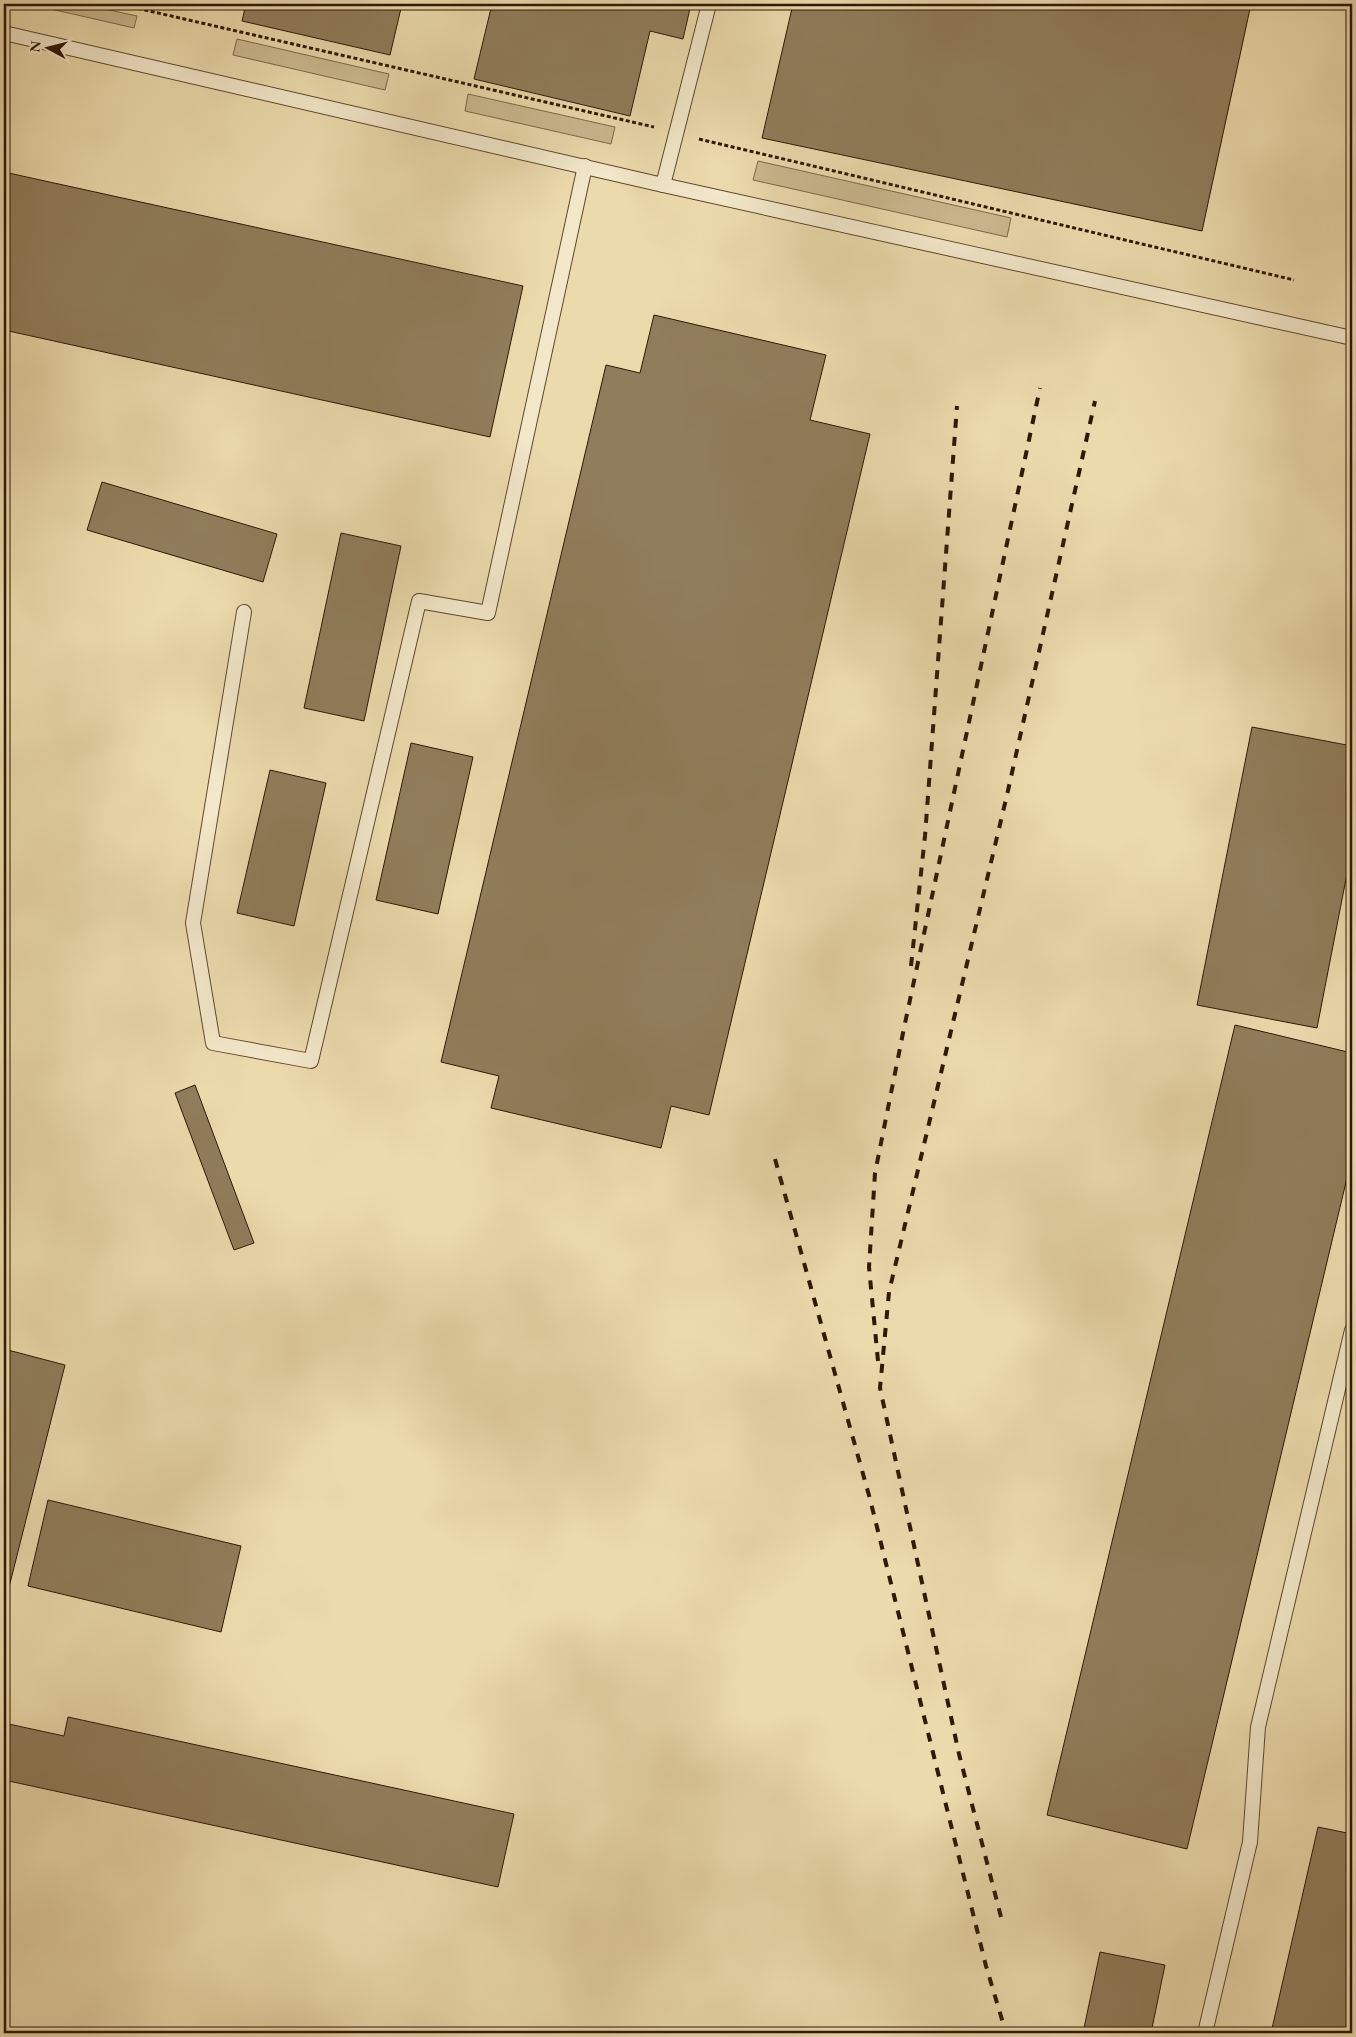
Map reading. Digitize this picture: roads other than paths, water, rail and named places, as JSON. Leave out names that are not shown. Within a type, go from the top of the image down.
[{"type":"lane","points":[[663,184],[709,4]]},
{"type":"lane","points":[[4,33],[663,184],[1352,338]]},
{"type":"lane","points":[[244,612],[193,923],[213,1043],[311,1061],[419,601],[488,613],[585,166]]},
{"type":"lane","points":[[1205,2033],[1250,1842],[1258,1727],[1352,1330]]},
{"type":"railway","points":[[878,1361],[869,1267],[875,1173],[1040,388]]},
{"type":"railway","points":[[1001,1917],[959,1754],[880,1388],[889,1292],[1007,795],[1095,401]]},
{"type":"railway","points":[[911,966],[925,836],[957,406]]},
{"type":"railway","points":[[775,1159],[870,1499],[986,1966],[1006,2033]]}]
